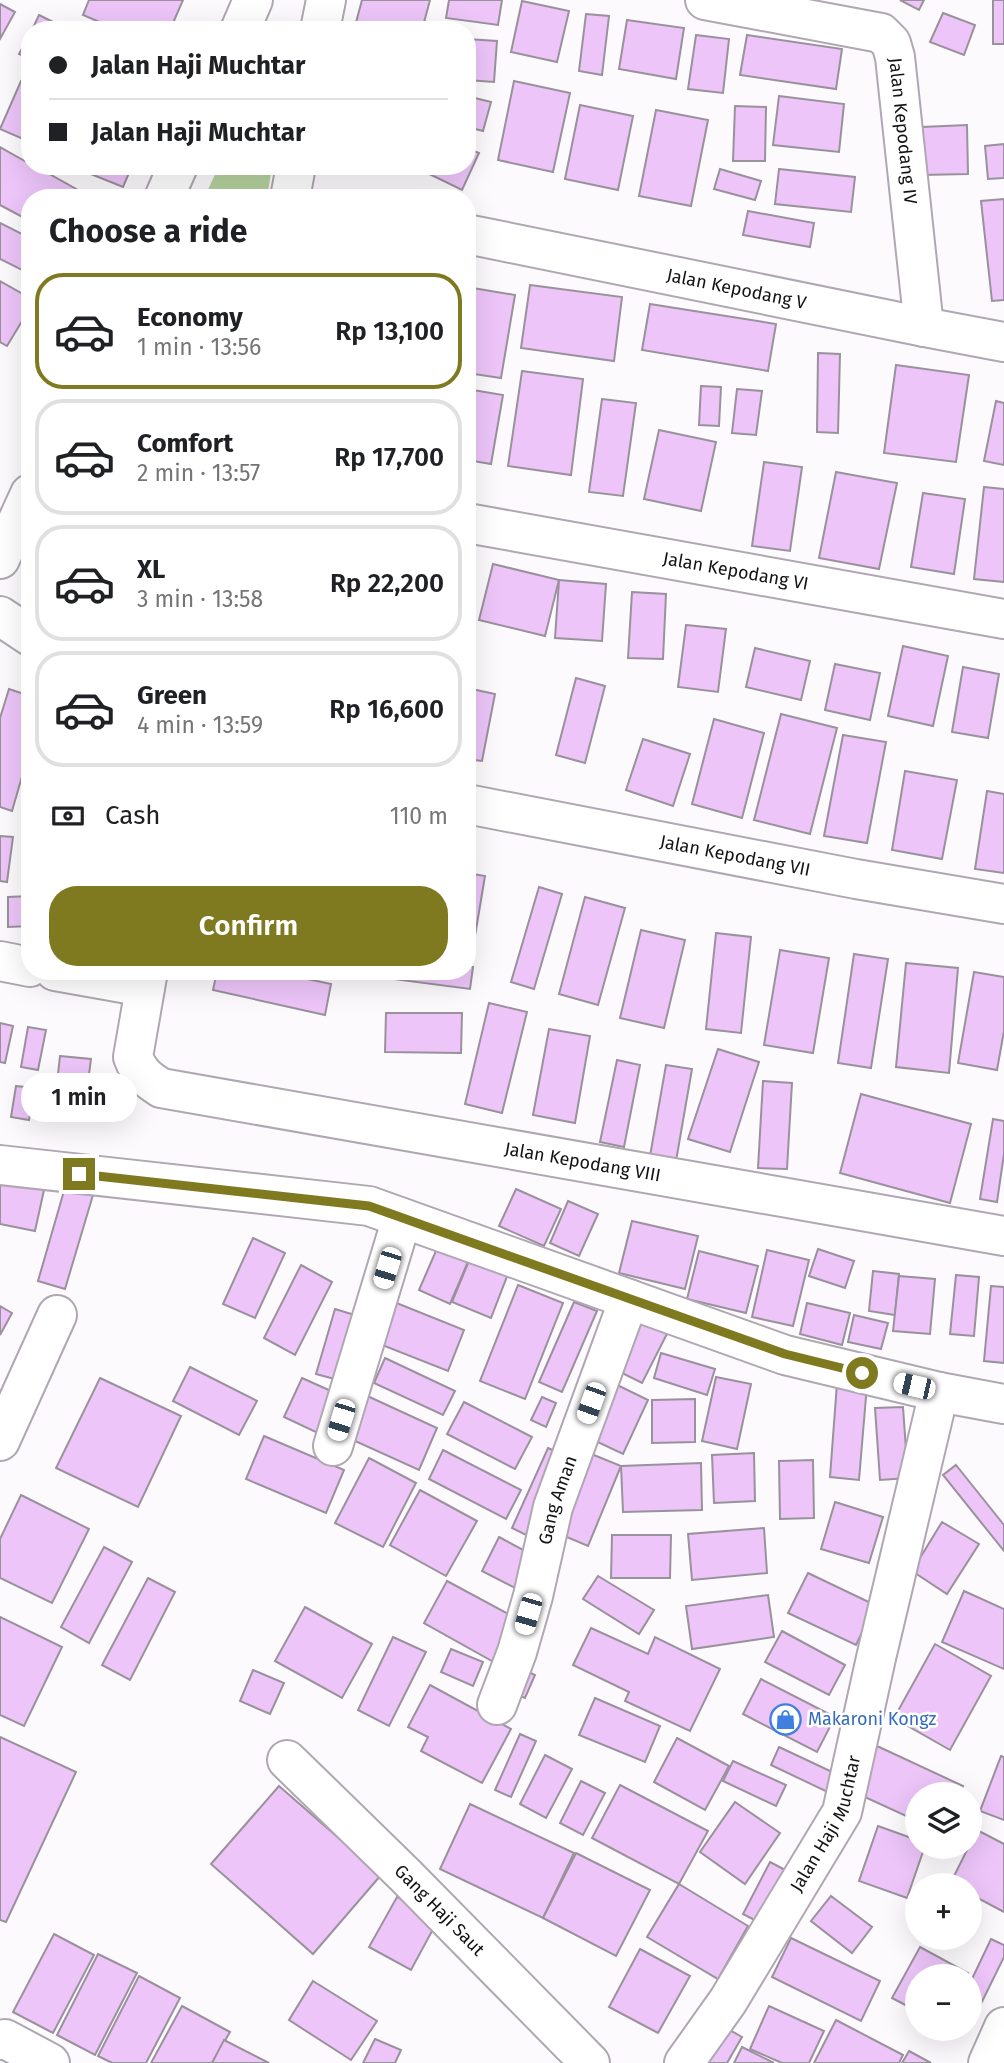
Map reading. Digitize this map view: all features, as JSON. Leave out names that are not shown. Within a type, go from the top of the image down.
[{"type":"street","points":[[244,21],[253,0]]},
{"type":"street","points":[[322,21],[326,0]]},
{"type":"street","name":"Jalan Kepodang IV","points":[[705,0],[881,33],[891,43],[895,57],[925,327]]},
{"type":"street","name":"Jalan Kepodang V","points":[[476,236],[1004,342]]},
{"type":"street","points":[[0,559],[21,514]]},
{"type":"street","name":"Jalan Kepodang VI","points":[[476,525],[1004,619]]},
{"type":"street","points":[[0,616],[21,630]]},
{"type":"street","name":"Jalan Kepodang VII","points":[[476,806],[856,879],[1004,904]]},
{"type":"street","points":[[0,961],[21,965]]},
{"type":"street","name":"Jalan Kepodang VIII","points":[[147,980],[133,1057],[144,1077],[161,1087],[1004,1236]]},
{"type":"street","points":[[0,1165],[369,1206],[785,1354],[939,1392],[1004,1404]]},
{"type":"street","points":[[333,1446],[402,1218]]},
{"type":"street","name":"Gang Aman","points":[[497,1706],[517,1652],[533,1596],[553,1507],[629,1299]]},
{"type":"street","points":[[0,1441],[57,1315]]},
{"type":"street","name":"Jalan Haji Muchtar","points":[[684,2063],[728,2001],[842,1812],[939,1392]]},
{"type":"street","name":"Gang Haji Saut","points":[[287,1760],[453,1923],[590,2063]]},
{"type":"street","points":[[988,2063],[1004,2027]]},
{"type":"street","points":[[0,2040],[5,2039],[50,2063]]},
{"type":"green space","points":[[215,175],[271,175],[268,189],[208,189]]},
{"type":"building","points":[[89,0],[183,0],[174,21],[97,21],[83,15]]},
{"type":"building","points":[[362,0],[430,0],[424,21],[356,21]]},
{"type":"building","points":[[449,0],[502,0],[498,25],[446,18]]},
{"type":"building","points":[[900,0],[924,0],[919,10]]},
{"type":"building","points":[[993,0],[1004,0],[1004,44],[993,44]]},
{"type":"building","points":[[522,1],[569,11],[557,62],[511,52]]},
{"type":"building","points":[[0,4],[15,12],[0,39]]},
{"type":"building","points":[[943,13],[975,25],[964,55],[930,42]]},
{"type":"building","points":[[586,14],[609,16],[602,75],[579,71]]},
{"type":"building","points":[[39,15],[51,21],[36,21]]},
{"type":"building","points":[[627,20],[684,28],[676,79],[619,69]]},
{"type":"building","points":[[696,35],[729,39],[723,93],[688,89]]},
{"type":"building","points":[[747,35],[842,49],[836,89],[740,75]]},
{"type":"building","points":[[476,40],[497,41],[494,82],[476,81]]},
{"type":"building","points":[[21,81],[21,138],[0,129]]},
{"type":"building","points":[[514,81],[570,93],[553,172],[498,160]]},
{"type":"building","points":[[779,96],[844,104],[839,152],[773,145]]},
{"type":"building","points":[[476,98],[491,102],[483,131],[476,129]]},
{"type":"building","points":[[580,105],[633,116],[618,190],[565,179]]},
{"type":"building","points":[[735,106],[766,107],[765,161],[733,161]]},
{"type":"building","points":[[656,110],[708,120],[691,206],[639,196]]},
{"type":"building","points":[[967,125],[968,174],[922,175],[922,127]]},
{"type":"building","points":[[1004,144],[1004,178],[988,179],[985,146]]},
{"type":"building","points":[[0,147],[21,159],[21,175],[51,175],[76,189],[21,189],[21,216],[0,205]]},
{"type":"building","points":[[720,169],[761,181],[755,200],[714,189]]},
{"type":"building","points":[[779,169],[855,177],[851,212],[775,204]]},
{"type":"building","points":[[93,175],[128,175],[123,187]]},
{"type":"building","points":[[431,175],[469,175],[462,189]]},
{"type":"building","points":[[1004,199],[1004,300],[992,301],[981,201]]},
{"type":"building","points":[[748,211],[814,223],[810,247],[743,235]]},
{"type":"building","points":[[0,223],[21,234],[21,270],[0,259]]},
{"type":"building","points":[[0,281],[21,293],[21,323],[7,346],[0,342]]},
{"type":"building","points":[[530,285],[622,297],[614,361],[521,348]]},
{"type":"building","points":[[476,288],[515,295],[501,378],[476,374]]},
{"type":"building","points":[[650,304],[776,324],[768,371],[642,350]]},
{"type":"building","points":[[818,353],[840,354],[838,433],[817,432]]},
{"type":"building","points":[[896,365],[969,375],[956,462],[884,453]]},
{"type":"building","points":[[522,371],[583,379],[571,475],[508,466]]},
{"type":"building","points":[[701,386],[721,387],[719,426],[699,425]]},
{"type":"building","points":[[737,389],[762,391],[756,435],[732,433]]},
{"type":"building","points":[[476,390],[503,395],[491,464],[476,462]]},
{"type":"building","points":[[602,399],[636,403],[623,496],[589,492]]},
{"type":"building","points":[[996,401],[1004,403],[1004,465],[984,461]]},
{"type":"building","points":[[659,430],[716,442],[701,511],[644,499]]},
{"type":"building","points":[[764,462],[802,467],[790,551],[752,546]]},
{"type":"building","points":[[836,472],[897,483],[879,569],[819,558]]},
{"type":"building","points":[[984,487],[1004,489],[1004,582],[974,579]]},
{"type":"building","points":[[923,493],[965,499],[954,574],[911,567]]},
{"type":"building","points":[[493,564],[559,580],[545,636],[479,620]]},
{"type":"building","points":[[559,580],[606,584],[602,641],[555,638]]},
{"type":"building","points":[[632,592],[666,594],[663,659],[628,658]]},
{"type":"building","points":[[686,625],[726,629],[718,692],[678,687]]},
{"type":"building","points":[[903,646],[948,656],[933,726],[888,716]]},
{"type":"building","points":[[755,648],[810,661],[801,700],[746,687]]},
{"type":"building","points":[[835,664],[880,673],[870,720],[825,710]]},
{"type":"building","points":[[963,667],[999,674],[988,738],[952,732]]},
{"type":"building","points":[[576,678],[605,686],[585,763],[556,755]]},
{"type":"building","points":[[9,689],[21,693],[21,780],[12,811],[0,807],[0,718]]},
{"type":"building","points":[[476,690],[495,694],[482,761],[476,760]]},
{"type":"building","points":[[781,714],[837,728],[810,834],[754,820]]},
{"type":"building","points":[[714,719],[764,733],[742,818],[692,804]]},
{"type":"building","points":[[843,735],[886,742],[867,843],[824,836]]},
{"type":"building","points":[[643,739],[690,754],[673,806],[626,790]]},
{"type":"building","points":[[905,771],[957,780],[942,859],[892,850]]},
{"type":"building","points":[[987,791],[1004,794],[1004,873],[975,869]]},
{"type":"building","points":[[0,836],[13,837],[7,882],[0,881]]},
{"type":"building","points":[[476,874],[485,876],[476,930]]},
{"type":"building","points":[[539,887],[562,894],[534,989],[511,982]]},
{"type":"building","points":[[21,896],[21,926],[8,927],[8,897]]},
{"type":"building","points":[[585,897],[625,908],[598,1005],[559,994]]},
{"type":"building","points":[[641,930],[685,940],[664,1028],[620,1018]]},
{"type":"building","points":[[716,933],[751,937],[741,1033],[706,1029]]},
{"type":"building","points":[[780,950],[829,958],[813,1053],[764,1045]]},
{"type":"building","points":[[854,954],[888,959],[871,1068],[838,1063]]},
{"type":"building","points":[[906,963],[958,968],[949,1073],[896,1067]]},
{"type":"building","points":[[974,972],[1004,977],[1004,1031],[997,1070],[958,1063]]},
{"type":"building","points":[[215,980],[312,980],[331,984],[325,1015],[213,990]]},
{"type":"building","points":[[401,980],[471,980],[470,989]]},
{"type":"building","points":[[489,1003],[527,1012],[502,1113],[465,1104]]},
{"type":"building","points":[[386,1013],[462,1013],[461,1053],[385,1052]]},
{"type":"building","points":[[0,1023],[13,1026],[5,1063],[0,1062]]},
{"type":"building","points":[[28,1027],[46,1030],[38,1070],[21,1067]]},
{"type":"building","points":[[549,1029],[590,1036],[575,1123],[533,1115]]},
{"type":"building","points":[[718,1049],[759,1062],[730,1152],[688,1139]]},
{"type":"building","points":[[60,1056],[91,1059],[84,1113],[54,1110]]},
{"type":"building","points":[[617,1060],[640,1065],[624,1147],[600,1142]]},
{"type":"building","points":[[666,1065],[692,1069],[676,1161],[650,1156]]},
{"type":"building","points":[[763,1081],[792,1083],[787,1169],[758,1168]]},
{"type":"building","points":[[16,1086],[34,1088],[29,1120],[11,1117]]},
{"type":"building","points":[[861,1094],[971,1124],[950,1203],[840,1173]]},
{"type":"building","points":[[993,1119],[1004,1121],[1004,1154],[997,1202],[980,1199]]},
{"type":"building","points":[[0,1171],[46,1181],[35,1231],[0,1224]]},
{"type":"building","points":[[68,1177],[96,1185],[65,1289],[38,1281]]},
{"type":"building","points":[[516,1189],[561,1209],[544,1246],[499,1226]]},
{"type":"building","points":[[568,1201],[598,1214],[579,1256],[550,1243]]},
{"type":"building","points":[[632,1221],[698,1236],[685,1289],[619,1273]]},
{"type":"building","points":[[442,1237],[473,1250],[450,1304],[419,1290]]},
{"type":"building","points":[[253,1238],[285,1253],[255,1318],[223,1304]]},
{"type":"building","points":[[818,1249],[854,1261],[845,1288],[809,1276]]},
{"type":"building","points":[[767,1250],[809,1260],[793,1326],[752,1317]]},
{"type":"building","points":[[473,1251],[511,1266],[491,1318],[452,1302]]},
{"type":"building","points":[[699,1251],[758,1266],[746,1313],[687,1299]]},
{"type":"building","points":[[301,1265],[332,1282],[295,1355],[264,1338]]},
{"type":"building","points":[[873,1271],[899,1274],[895,1315],[869,1311]]},
{"type":"building","points":[[956,1275],[979,1277],[974,1336],[950,1334]]},
{"type":"building","points":[[899,1276],[935,1279],[930,1334],[893,1331]]},
{"type":"building","points":[[518,1285],[563,1303],[525,1399],[480,1381]]},
{"type":"building","points":[[991,1286],[1004,1287],[1004,1363],[984,1361]]},
{"type":"building","points":[[394,1302],[464,1330],[448,1371],[377,1343]]},
{"type":"building","points":[[574,1302],[597,1311],[562,1392],[539,1382]]},
{"type":"building","points":[[807,1303],[850,1313],[842,1345],[800,1334]]},
{"type":"building","points":[[0,1306],[12,1313],[0,1335]]},
{"type":"building","points":[[335,1309],[361,1317],[342,1381],[316,1374]]},
{"type":"building","points":[[636,1311],[670,1328],[642,1383],[608,1366]]},
{"type":"building","points":[[854,1315],[888,1323],[881,1349],[848,1342]]},
{"type":"building","points":[[661,1353],[715,1369],[707,1395],[654,1378]]},
{"type":"building","points":[[385,1358],[455,1391],[443,1415],[374,1383]]},
{"type":"building","points":[[190,1367],[257,1401],[239,1435],[173,1401]]},
{"type":"building","points":[[716,1377],[751,1384],[737,1449],[702,1441]]},
{"type":"building","points":[[100,1378],[181,1416],[138,1507],[56,1468]]},
{"type":"building","points":[[302,1378],[340,1395],[322,1435],[284,1417]]},
{"type":"building","points":[[611,1382],[648,1400],[623,1454],[585,1436]]},
{"type":"building","points":[[837,1383],[867,1385],[859,1480],[830,1477]]},
{"type":"building","points":[[363,1394],[437,1428],[419,1470],[344,1436]]},
{"type":"building","points":[[542,1397],[556,1403],[546,1427],[531,1420]]},
{"type":"building","points":[[695,1399],[695,1442],[652,1443],[652,1400]]},
{"type":"building","points":[[464,1402],[532,1437],[515,1469],[447,1434]]},
{"type":"building","points":[[903,1407],[908,1478],[880,1480],[875,1408]]},
{"type":"building","points":[[264,1436],[344,1470],[326,1513],[246,1479]]},
{"type":"building","points":[[548,1448],[563,1455],[526,1535],[512,1528]]},
{"type":"building","points":[[443,1450],[521,1490],[506,1519],[429,1479]]},
{"type":"building","points":[[584,1451],[621,1466],[588,1546],[550,1530]]},
{"type":"building","points":[[754,1453],[755,1501],[714,1503],[712,1455]]},
{"type":"building","points":[[369,1458],[416,1483],[383,1547],[335,1523]]},
{"type":"building","points":[[813,1460],[814,1518],[780,1519],[779,1461]]},
{"type":"building","points":[[701,1463],[702,1510],[623,1512],[621,1466]]},
{"type":"building","points":[[956,1465],[1004,1525],[1004,1551],[943,1475]]},
{"type":"building","points":[[420,1490],[477,1521],[446,1576],[390,1545]]},
{"type":"building","points":[[21,1495],[89,1529],[52,1603],[0,1578],[0,1539]]},
{"type":"building","points":[[835,1502],[883,1517],[869,1563],[821,1549]]},
{"type":"building","points":[[942,1522],[979,1544],[947,1594],[912,1571]]},
{"type":"building","points":[[764,1528],[767,1573],[692,1580],[688,1534]]},
{"type":"building","points":[[612,1535],[671,1535],[670,1578],[611,1578]]},
{"type":"building","points":[[499,1537],[540,1559],[523,1592],[482,1571]]},
{"type":"building","points":[[104,1547],[132,1562],[89,1643],[61,1627]]},
{"type":"building","points":[[808,1573],[875,1605],[856,1645],[788,1613]]},
{"type":"building","points":[[598,1576],[654,1610],[639,1634],[583,1599]]},
{"type":"building","points":[[148,1578],[175,1592],[130,1680],[102,1665]]},
{"type":"building","points":[[447,1581],[523,1622],[499,1665],[424,1623]]},
{"type":"building","points":[[964,1591],[1004,1609],[1004,1669],[942,1642]]},
{"type":"building","points":[[768,1595],[774,1637],[692,1649],[686,1606]]},
{"type":"building","points":[[305,1607],[372,1644],[342,1698],[275,1661]]},
{"type":"building","points":[[0,1617],[62,1647],[24,1726],[0,1715]]},
{"type":"building","points":[[591,1628],[648,1654],[655,1637],[720,1669],[690,1731],[625,1701],[629,1692],[573,1665]]},
{"type":"building","points":[[782,1631],[845,1665],[829,1695],[765,1662]]},
{"type":"building","points":[[393,1637],[426,1652],[389,1726],[358,1710]]},
{"type":"building","points":[[935,1644],[991,1676],[950,1750],[894,1718]]},
{"type":"building","points":[[451,1649],[483,1662],[473,1686],[441,1672]]},
{"type":"building","points":[[520,1668],[535,1675],[525,1698],[510,1692]]},
{"type":"building","points":[[253,1670],[284,1683],[270,1714],[240,1701]]},
{"type":"building","points":[[761,1679],[835,1717],[817,1752],[743,1714]]},
{"type":"building","points":[[430,1685],[511,1729],[482,1783],[421,1751],[428,1737],[408,1727]]},
{"type":"building","points":[[595,1698],[660,1726],[645,1762],[579,1735]]},
{"type":"building","points":[[520,1734],[536,1741],[511,1797],[495,1790]]},
{"type":"building","points":[[0,1737],[76,1772],[6,1922],[0,1920]]},
{"type":"building","points":[[677,1738],[729,1766],[705,1810],[654,1782]]},
{"type":"building","points":[[877,1746],[954,1782],[905,1782],[905,1815],[856,1793]]},
{"type":"building","points":[[779,1747],[845,1778],[836,1796],[771,1765]]},
{"type":"building","points":[[545,1755],[572,1769],[546,1818],[520,1804]]},
{"type":"building","points":[[1001,1756],[1004,1757],[1004,1820],[982,1812]]},
{"type":"building","points":[[733,1761],[786,1785],[776,1806],[723,1781]]},
{"type":"building","points":[[581,1781],[605,1793],[583,1835],[560,1823]]},
{"type":"building","points":[[620,1785],[708,1831],[679,1884],[592,1838]]},
{"type":"building","points":[[279,1786],[381,1875],[313,1954],[211,1864]]},
{"type":"building","points":[[735,1802],[780,1833],[745,1884],[700,1852]]},
{"type":"building","points":[[470,1804],[574,1853],[543,1918],[440,1869]]},
{"type":"building","points":[[878,1826],[905,1836],[905,1859],[920,1859],[916,1873],[905,1873],[905,1897],[859,1881]]},
{"type":"building","points":[[982,1833],[1004,1844],[1004,1912],[982,1900],[982,1873],[956,1873],[962,1859],[982,1859]]},
{"type":"building","points":[[576,1853],[650,1890],[616,1956],[543,1918]]},
{"type":"building","points":[[770,1862],[789,1872],[762,1924],[743,1914]]},
{"type":"building","points":[[679,1884],[748,1926],[718,1979],[647,1937]]},
{"type":"building","points":[[831,1896],[872,1927],[852,1953],[811,1921]]},
{"type":"building","points":[[397,1897],[438,1920],[411,1970],[369,1947]]},
{"type":"building","points":[[54,1934],[94,1955],[53,2033],[13,2012]]},
{"type":"building","points":[[791,1938],[880,1981],[861,2021],[772,1977]]},
{"type":"building","points":[[991,1939],[1004,1945],[1004,1957],[982,2002],[982,1964],[979,1964]]},
{"type":"building","points":[[640,1949],[690,1976],[658,2033],[609,2007]]},
{"type":"building","points":[[918,1950],[926,1950],[951,1964],[911,1964]]},
{"type":"building","points":[[98,1954],[137,1973],[95,2055],[57,2035]]},
{"type":"building","points":[[905,1974],[905,2005],[892,1998]]},
{"type":"building","points":[[139,1976],[180,1998],[146,2063],[112,2063],[98,2056]]},
{"type":"building","points":[[313,1981],[377,2021],[351,2060],[289,2020]]},
{"type":"building","points":[[182,2006],[230,2032],[212,2063],[151,2063]]},
{"type":"building","points":[[769,2006],[824,2031],[809,2063],[782,2063],[750,2049]]},
{"type":"building","points":[[836,2020],[903,2055],[899,2063],[814,2063]]},
{"type":"building","points":[[719,2024],[742,2037],[727,2063],[696,2063]]},
{"type":"building","points":[[375,2039],[401,2050],[395,2063],[363,2063]]},
{"type":"building","points":[[224,2040],[269,2063],[212,2063]]},
{"type":"building","points":[[742,2047],[774,2063],[734,2063]]},
{"type":"building","points":[[909,2051],[931,2063],[902,2063]]},
{"type":"place","name":"Makaroni Kongz","points":[[785,1719]]},
{"type":"route","points":[[79,1174],[369,1206],[785,1354],[862,1373]]}]
